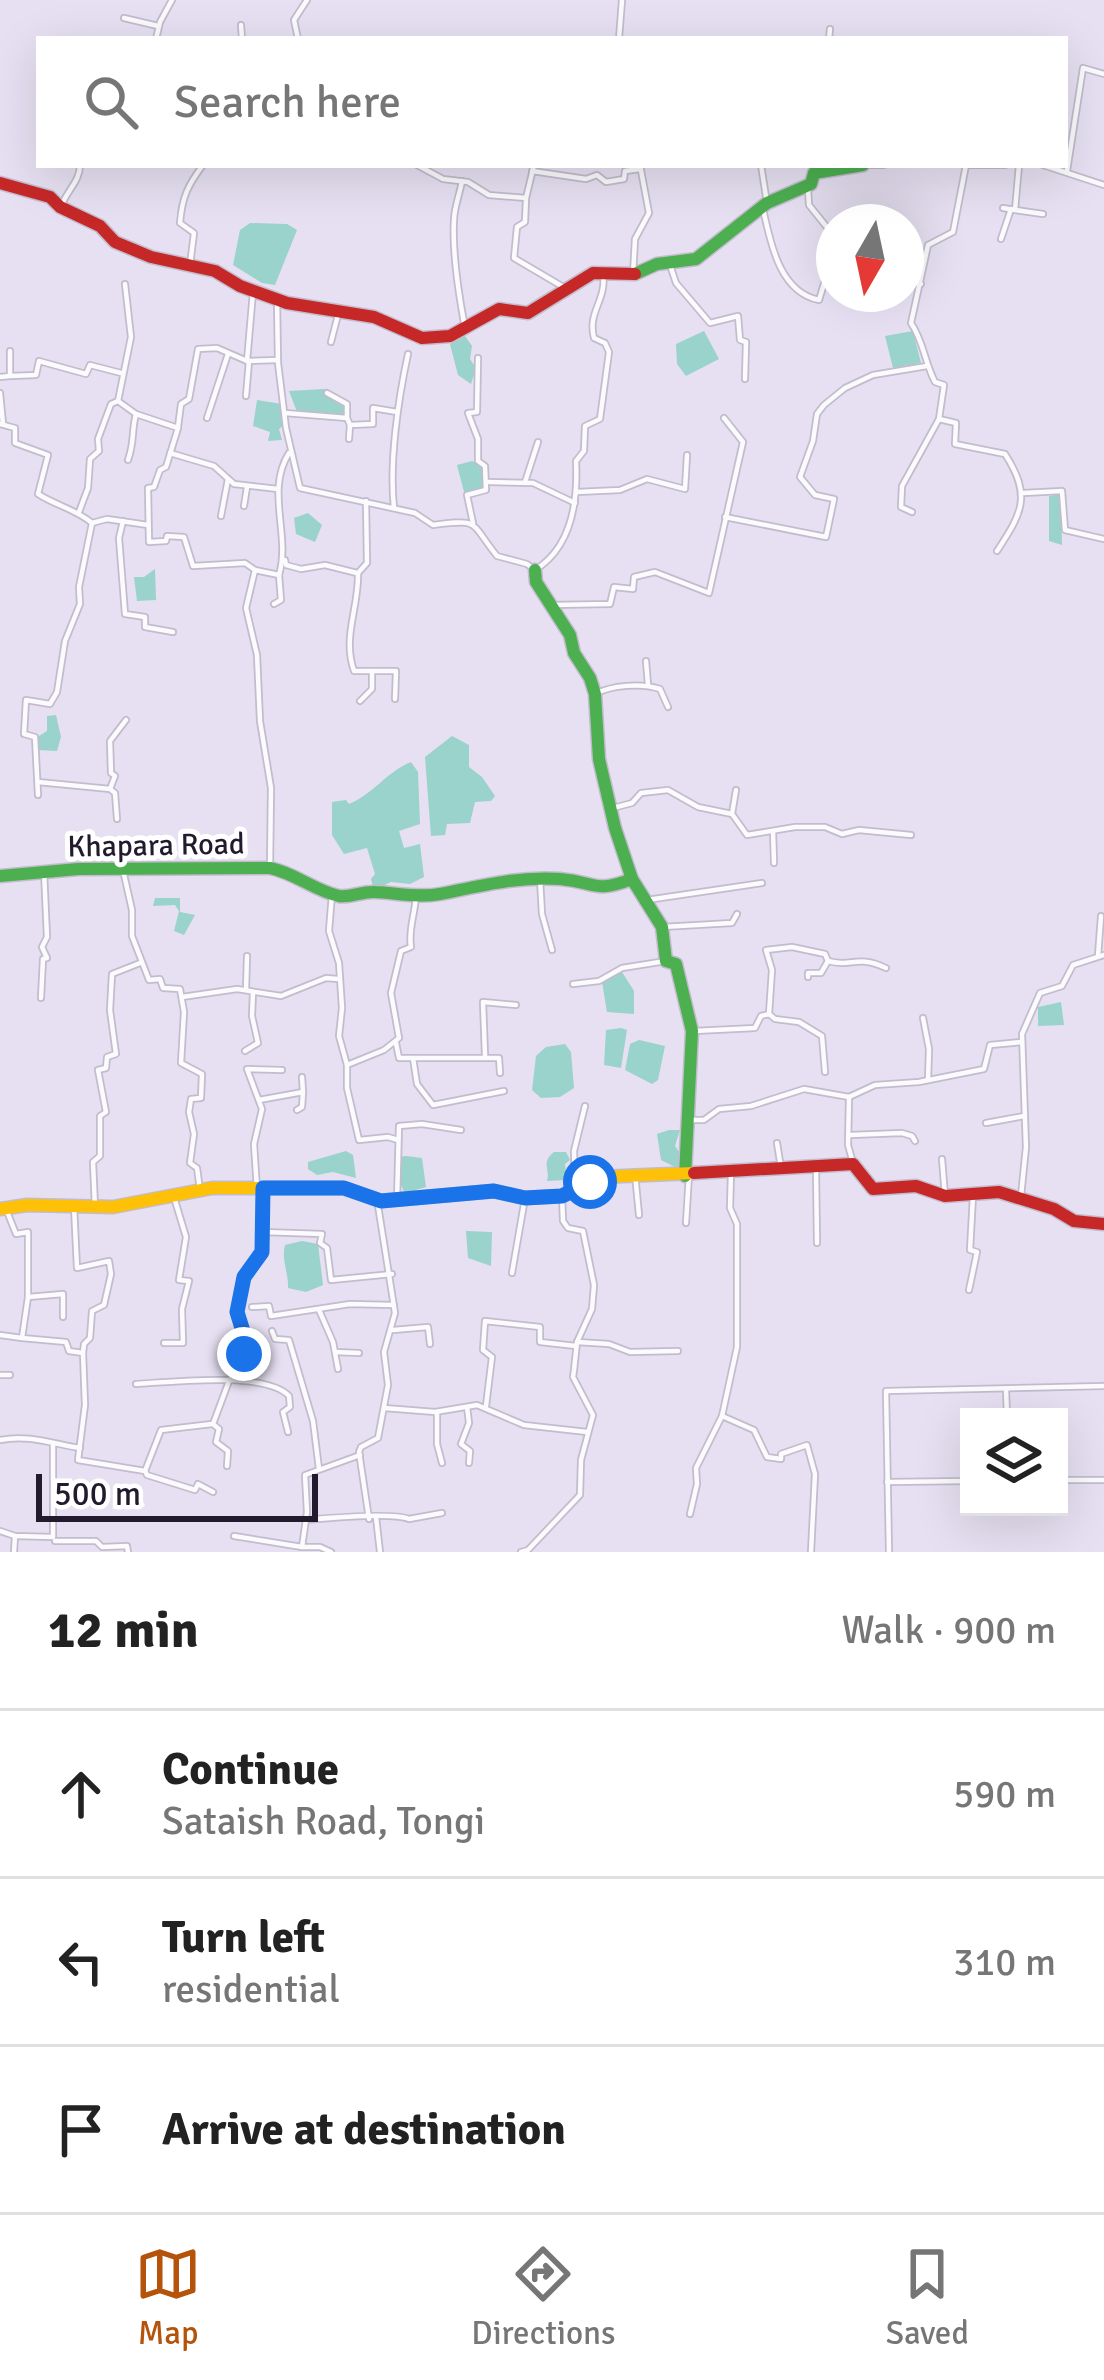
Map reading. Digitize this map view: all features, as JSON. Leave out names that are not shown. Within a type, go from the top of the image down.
[{"type":"street","points":[[156,36],[172,0]]},
{"type":"street","points":[[297,36],[294,20],[308,0]]},
{"type":"street","points":[[618,36],[622,0]]},
{"type":"street","points":[[124,18],[158,26]]},
{"type":"street","points":[[242,25],[242,36]]},
{"type":"street","points":[[829,36],[830,29]]},
{"type":"street","points":[[1068,165],[1083,68],[1104,74]]},
{"type":"street","points":[[61,207],[80,168]]},
{"type":"street","points":[[190,265],[194,233],[180,223],[182,201],[184,190],[201,168]]},
{"type":"street","points":[[422,168],[442,179],[483,188],[489,195],[526,198]]},
{"type":"street","points":[[565,288],[514,258],[533,168],[586,179],[597,176],[606,182],[623,179],[625,171],[636,168]]},
{"type":"street","points":[[633,275],[634,238],[649,213],[640,168]]},
{"type":"street","points":[[761,168],[765,233],[787,281],[816,299]]},
{"type":"street","points":[[0,183],[46,195],[100,226],[120,245],[151,257],[215,271],[253,292],[374,317],[431,340],[499,310],[528,314],[593,273],[633,275],[657,264],[696,259],[813,174],[848,168]]},
{"type":"street","points":[[924,267],[928,245],[953,232],[965,168]]},
{"type":"street","points":[[1001,239],[1017,168]]},
{"type":"street","points":[[1055,168],[1104,185]]},
{"type":"street","points":[[813,174],[809,205],[816,214]]},
{"type":"street","points":[[462,181],[453,221],[456,287],[465,328]]},
{"type":"street","points":[[1010,209],[1043,214]]},
{"type":"street","points":[[670,265],[676,283],[710,322],[738,316],[740,340],[746,342],[745,379]]},
{"type":"street","points":[[603,274],[603,297],[594,309],[591,328],[594,338],[607,345],[599,419],[585,427],[584,451],[576,460],[578,492],[566,534],[534,577],[570,635],[595,694],[598,759],[615,828],[632,879],[662,927],[666,961]]},
{"type":"street","points":[[118,401],[130,337],[125,284]]},
{"type":"street","points":[[246,396],[253,292]]},
{"type":"street","points":[[277,298],[284,413],[300,488],[416,513],[433,524],[473,523]]},
{"type":"street","points":[[331,342],[339,311]]},
{"type":"street","points":[[911,512],[901,507],[902,486],[939,419],[944,385],[934,382],[927,366],[923,342],[911,323],[914,312]]},
{"type":"street","points":[[278,360],[248,361],[217,348],[198,349],[190,399],[182,404],[166,467],[160,470],[154,487],[148,488],[148,525],[149,542],[184,537],[194,566],[245,563],[279,575]]},
{"type":"street","points":[[10,351],[10,376]]},
{"type":"street","points":[[207,418],[228,354]]},
{"type":"street","points":[[394,508],[391,484],[397,412],[408,354]]},
{"type":"street","points":[[478,358],[477,412],[468,413],[487,482],[486,490],[467,495],[473,523],[497,556],[527,563],[535,570]]},
{"type":"street","points":[[0,377],[36,375],[39,361],[86,374],[90,365],[122,374]]},
{"type":"street","points":[[725,517],[826,537],[834,499],[814,495],[800,478],[817,414],[845,388],[873,375],[927,366]]},
{"type":"street","points":[[0,393],[2,424],[15,428],[15,442],[48,455],[38,494],[80,512],[92,523],[148,525]]},
{"type":"street","points":[[327,393],[347,404],[350,439]]},
{"type":"street","points":[[118,401],[136,414],[178,428]]},
{"type":"street","points":[[80,512],[90,459],[99,451],[98,439],[111,404],[118,401]]},
{"type":"street","points":[[284,413],[373,424],[373,408],[397,412]]},
{"type":"street","points":[[128,460],[136,440],[136,414]]},
{"type":"street","points":[[551,605],[610,604],[614,587],[633,589],[634,577],[655,572],[709,592],[743,442],[724,418]]},
{"type":"street","points":[[939,419],[956,423],[956,444],[1005,454],[1023,493],[1017,521],[997,551]]},
{"type":"street","points":[[525,482],[538,442]]},
{"type":"street","points":[[290,450],[278,489],[286,565],[325,565],[358,573]]},
{"type":"street","points":[[170,453],[214,466],[227,479],[248,487],[278,489]]},
{"type":"street","points":[[578,492],[620,490],[647,479],[685,489],[687,455]]},
{"type":"street","points":[[220,516],[227,479]]},
{"type":"street","points":[[487,482],[525,482],[575,503]]},
{"type":"street","points":[[244,506],[248,487]]},
{"type":"street","points":[[1023,493],[1062,490],[1065,530],[1104,538]]},
{"type":"street","points":[[366,501],[368,563],[358,573],[349,659],[354,671],[396,671],[395,699]]},
{"type":"street","points":[[123,521],[119,538],[125,614],[145,617]]},
{"type":"street","points":[[38,794],[34,737],[25,734],[26,700],[50,704],[57,692],[65,641],[80,604],[92,523]]},
{"type":"street","points":[[274,604],[281,600],[279,575],[284,554]]},
{"type":"street","points":[[255,570],[246,608],[257,655],[260,721],[271,788],[270,868]]},
{"type":"street","points":[[145,607],[146,627],[173,632]]},
{"type":"street","points":[[646,661],[648,685]]},
{"type":"street","points":[[361,700],[371,689],[372,670]]},
{"type":"street","points":[[595,694],[610,687],[648,685],[660,689],[668,707]]},
{"type":"street","points":[[110,789],[115,776],[110,741],[126,720]]},
{"type":"street","points":[[37,782],[110,789],[115,793],[117,819]]},
{"type":"street","points":[[612,808],[632,803],[641,793],[668,790],[698,808],[732,814],[747,835],[826,827],[842,834],[860,830],[911,835]]},
{"type":"street","points":[[732,814],[736,790]]},
{"type":"street","points":[[773,831],[774,863]]},
{"type":"street","points":[[121,850],[140,963],[148,980],[160,979],[163,988],[180,989],[181,1063],[202,1074],[201,1098],[191,1099],[189,1112],[194,1133],[190,1163],[196,1168],[200,1190]]},
{"type":"street","name":"Khapara Road","points":[[0,876],[44,871],[270,868],[341,897],[369,891],[441,894],[472,884],[541,879],[563,879],[599,889],[632,879]]},
{"type":"street","points":[[41,998],[43,959],[47,958],[42,940],[47,937],[44,871]]},
{"type":"street","points":[[541,879],[542,914],[552,950]]},
{"type":"street","points":[[647,900],[762,883]]},
{"type":"street","points":[[332,894],[329,931],[336,946],[342,1008],[338,1036],[359,1140],[398,1140]]},
{"type":"street","points":[[416,896],[411,947],[401,951],[391,993],[400,1032],[398,1057],[485,1055],[500,1058],[500,1073]]},
{"type":"street","points":[[662,927],[732,923],[737,914]]},
{"type":"street","points":[[1021,1199],[1026,1147],[1022,1042],[1036,997],[1062,986],[1073,965],[1101,955],[1101,916]]},
{"type":"street","points":[[769,1014],[772,970],[766,950],[792,947],[825,955],[828,962]]},
{"type":"street","points":[[245,1051],[258,1043],[247,956]]},
{"type":"street","points":[[828,962],[867,959],[886,968]]},
{"type":"street","points":[[573,984],[599,981],[622,968],[666,961],[676,964],[692,1031],[686,1223]]},
{"type":"street","points":[[808,977],[808,973],[821,974],[828,962]]},
{"type":"street","points":[[95,1208],[92,1162],[100,1156],[100,1118],[106,1112],[98,1070],[106,1068],[107,1057],[116,1054],[110,1010],[112,974],[140,963]]},
{"type":"street","points":[[182,997],[250,991],[281,996],[326,978],[339,979]]},
{"type":"street","points":[[485,1055],[484,1002],[517,1005]]},
{"type":"street","points":[[692,1031],[755,1028],[761,1016],[769,1014]]},
{"type":"street","points":[[769,1014],[800,1022],[823,1036],[826,1072]]},
{"type":"street","points":[[923,1018],[928,1080]]},
{"type":"street","points":[[347,1065],[396,1042]]},
{"type":"street","points":[[686,1120],[704,1120],[719,1109],[752,1106],[804,1088],[849,1096],[875,1085],[984,1069],[990,1045],[1022,1042]]},
{"type":"street","points":[[413,1058],[418,1084],[433,1105],[504,1090]]},
{"type":"street","points":[[213,1424],[246,1351],[237,1312],[244,1277],[262,1252],[254,1144],[262,1108],[254,1097],[248,1067],[282,1070]]},
{"type":"street","points":[[297,1110],[302,1107],[302,1077]]},
{"type":"street","points":[[259,1100],[303,1092]]},
{"type":"street","points":[[849,1096],[853,1163],[866,1185],[874,1189],[916,1186],[945,1196],[999,1192],[1054,1209],[1067,1219],[1104,1224]]},
{"type":"street","points":[[520,1552],[528,1550],[580,1495],[581,1460],[593,1415],[573,1377],[577,1344],[592,1309],[594,1274],[583,1231],[565,1226],[584,1106]]},
{"type":"street","points":[[986,1123],[1024,1116]]},
{"type":"street","points":[[397,1200],[399,1126],[461,1130]]},
{"type":"street","points":[[850,1135],[902,1133],[915,1141]]},
{"type":"street","points":[[777,1143],[781,1168]]},
{"type":"street","points":[[942,1159],[945,1196]]},
{"type":"street","points":[[22,1338],[28,1297],[28,1232],[16,1234],[3,1209],[27,1205],[95,1208],[200,1190],[260,1188],[344,1188],[397,1200],[494,1191],[525,1198],[635,1174],[687,1176],[853,1163]]},
{"type":"street","points":[[816,1168],[817,1243]]},
{"type":"street","points":[[690,1514],[696,1468],[722,1417],[739,1329],[731,1173]]},
{"type":"street","points":[[635,1174],[639,1215]]},
{"type":"street","points":[[164,1343],[183,1342],[182,1309],[189,1282],[179,1280],[186,1237],[173,1194]]},
{"type":"street","points":[[969,1290],[977,1252],[970,1250],[973,1196]]},
{"type":"street","points":[[512,1273],[525,1198]]},
{"type":"street","points":[[377,1199],[392,1274],[393,1330],[384,1352],[388,1385],[378,1438],[361,1447],[360,1456],[380,1552]]},
{"type":"street","points":[[74,1206],[76,1268],[109,1261],[111,1274],[104,1305],[92,1311],[90,1338],[83,1353],[85,1405],[78,1460],[145,1471],[212,1492]]},
{"type":"street","points":[[262,1232],[322,1234],[320,1243],[327,1248],[331,1280],[392,1274]]},
{"type":"street","points":[[28,1297],[65,1295],[63,1317]]},
{"type":"street","points":[[252,1307],[269,1306],[272,1316],[350,1304],[394,1305]]},
{"type":"street","points":[[319,1310],[338,1369]]},
{"type":"street","points":[[486,1407],[492,1357],[483,1350],[485,1321],[540,1327],[540,1342],[608,1344],[630,1352],[678,1351]]},
{"type":"street","points":[[393,1330],[428,1327],[430,1343]]},
{"type":"street","points":[[272,1330],[275,1339],[289,1340],[300,1371],[319,1469]]},
{"type":"street","points":[[0,1335],[66,1342],[67,1349],[83,1353]]},
{"type":"street","points":[[335,1352],[359,1353]]},
{"type":"street","points":[[0,1375],[10,1376]]},
{"type":"street","points":[[136,1384],[229,1381],[280,1387],[289,1394],[290,1407],[283,1412],[288,1432]]},
{"type":"street","points":[[889,1552],[886,1391],[1104,1386]]},
{"type":"street","points":[[1006,1389],[1007,1408]]},
{"type":"street","points":[[467,1407],[469,1423],[461,1444],[470,1451],[469,1463]]},
{"type":"street","points":[[384,1408],[436,1412],[486,1407],[524,1425],[587,1432]]},
{"type":"street","points":[[436,1412],[442,1463]]},
{"type":"street","points":[[722,1417],[754,1430],[767,1457],[781,1459],[781,1454],[807,1445],[815,1474],[811,1552]]},
{"type":"street","points":[[145,1471],[161,1430],[213,1424],[219,1429],[216,1442],[228,1450],[227,1466]]},
{"type":"street","points":[[0,1440],[39,1438],[80,1448]]},
{"type":"street","points":[[53,1445],[54,1552]]},
{"type":"street","points":[[302,1547],[305,1474],[360,1456]]},
{"type":"street","points":[[1068,1480],[1104,1480]]},
{"type":"street","points":[[887,1482],[960,1481]]},
{"type":"street","points":[[306,1520],[334,1515],[403,1515],[409,1519],[442,1513]]},
{"type":"street","points":[[0,1531],[15,1537],[127,1546],[128,1552]]},
{"type":"street","points":[[14,1552],[15,1537]]},
{"type":"street","points":[[234,1537],[331,1552]]},
{"type":"shaded area","points":[[250,223],[287,224],[297,230],[275,285],[262,283],[233,265],[240,230]]},
{"type":"shaded area","points":[[704,331],[719,359],[686,376],[677,364],[676,344]]},
{"type":"shaded area","points":[[913,331],[921,363],[893,368],[885,336]]},
{"type":"shaded area","points":[[465,336],[476,368],[471,384],[458,375],[450,344]]},
{"type":"shaded area","points":[[324,389],[346,404],[347,417],[297,412],[289,391]]},
{"type":"shaded area","points":[[257,400],[282,404],[282,440],[268,441],[270,432],[253,426]]},
{"type":"shaded area","points":[[472,461],[483,465],[486,487],[464,492],[457,465]]},
{"type":"shaded area","points":[[1061,494],[1062,545],[1049,541],[1049,496]]},
{"type":"shaded area","points":[[308,513],[322,525],[315,542],[296,534],[294,518]]},
{"type":"shaded area","points":[[155,569],[156,600],[137,601],[134,577]]},
{"type":"shaded area","points":[[56,715],[61,737],[57,751],[38,750],[39,736],[47,731],[47,716]]},
{"type":"shaded area","points":[[452,736],[469,745],[469,767],[495,796],[491,801],[475,802],[470,823],[447,824],[445,835],[431,836],[425,757]]},
{"type":"shaded area","points":[[411,762],[418,772],[420,824],[399,831],[404,848],[420,844],[424,877],[374,890],[371,879],[375,874],[367,848],[344,854],[332,835],[332,802],[358,800]]},
{"type":"shaded area","points":[[155,898],[180,898],[180,912],[195,915],[184,935],[174,931],[179,911],[175,905],[153,906]]},
{"type":"shaded area","points":[[622,972],[634,991],[634,1014],[607,1012],[602,982]]},
{"type":"shaded area","points":[[1061,1002],[1064,1025],[1038,1026],[1038,1007]]},
{"type":"shaded area","points":[[606,1030],[627,1030],[621,1068],[604,1065]]},
{"type":"shaded area","points":[[639,1040],[665,1046],[658,1080],[652,1084],[625,1070],[630,1044]]},
{"type":"shaded area","points":[[565,1044],[571,1052],[574,1088],[560,1097],[541,1098],[532,1090],[536,1056],[546,1047]]},
{"type":"shaded area","points":[[680,1130],[675,1146],[682,1156],[677,1168],[661,1160],[657,1134]]},
{"type":"shaded area","points":[[346,1151],[353,1155],[356,1178],[333,1172],[317,1175],[308,1169],[308,1162]]},
{"type":"shaded area","points":[[554,1152],[566,1152],[570,1160],[565,1164],[567,1180],[547,1181],[547,1163]]},
{"type":"shaded area","points":[[398,1157],[422,1158],[426,1187],[405,1193],[398,1180]]},
{"type":"shaded area","points":[[466,1231],[492,1232],[491,1266],[468,1258]]},
{"type":"shaded area","points":[[318,1244],[323,1285],[306,1292],[288,1288],[284,1256],[285,1245]]},
{"type":"traffic: fast","points":[[635,274],[657,264],[696,259],[767,203],[811,184],[814,173],[845,168]]},
{"type":"traffic: fast","points":[[535,570],[536,582],[570,635],[574,653],[590,678],[599,759],[615,828],[632,879],[662,927],[666,961],[676,964],[692,1031],[685,1176]]},
{"type":"traffic: fast","points":[[0,876],[78,869],[270,868],[343,896],[370,892],[432,895],[529,879],[602,886],[632,879]]},
{"type":"traffic: slow","points":[[0,1209],[113,1207],[212,1188],[343,1188],[381,1201],[493,1191],[525,1198],[562,1196],[600,1177],[694,1173]]},
{"type":"traffic: jam","points":[[0,183],[50,197],[60,207],[100,226],[115,242],[151,257],[215,271],[287,303],[374,317],[422,338],[450,336],[499,309],[528,313],[593,273],[635,274]]},
{"type":"traffic: jam","points":[[694,1173],[853,1164],[873,1189],[916,1186],[945,1196],[999,1192],[1054,1209],[1074,1221],[1104,1224]]},
{"type":"route","points":[[244,1354],[247,1347],[239,1326],[238,1302],[244,1277],[262,1252],[263,1188],[344,1188],[381,1201],[494,1191],[509,1197],[562,1196],[590,1182]]}]
